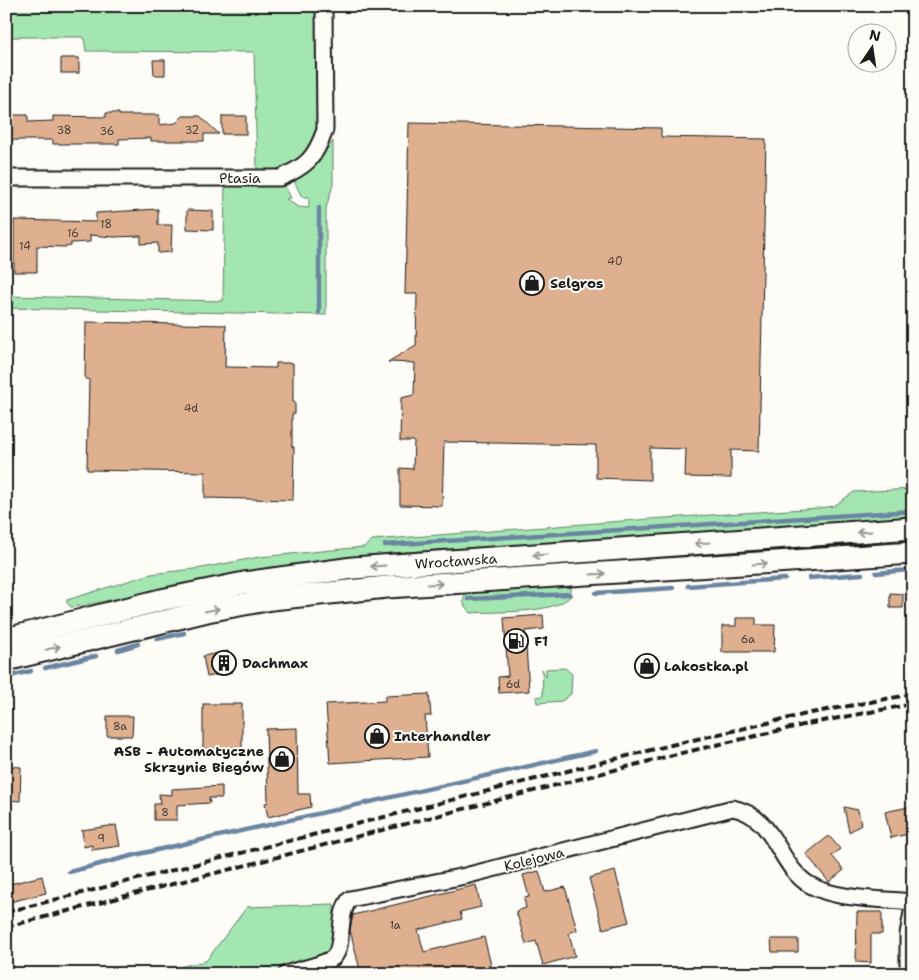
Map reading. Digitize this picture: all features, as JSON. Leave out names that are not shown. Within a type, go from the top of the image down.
[{"type":"main road","name":"Wrocławska","points":[[6,640],[82,619],[207,590],[354,568],[913,528]]},
{"type":"main road","name":"Wrocławska","points":[[6,660],[207,611],[272,599],[387,586],[913,553]]},
{"type":"street","name":"Ptasia","points":[[6,178],[280,178],[300,169],[310,160],[319,147],[325,130],[324,6]]},
{"type":"street","name":"Kolejowa","points":[[286,974],[332,959],[338,952],[344,906],[350,899],[465,876],[733,808],[746,810],[757,817],[799,875],[809,884],[826,892],[913,902]]},
{"type":"street","points":[[908,974],[908,934],[913,907]]},
{"type":"green space","points":[[6,6],[317,6],[317,125],[310,146],[299,160],[285,168],[257,172],[254,52],[86,51],[84,37],[6,37]]},
{"type":"green space","points":[[333,141],[333,185],[326,208],[326,315],[6,308],[6,296],[223,301],[225,185],[284,184],[291,198],[286,199],[298,207],[309,208],[309,197],[302,197],[295,183],[296,178],[314,166]]},
{"type":"green space","points":[[913,489],[913,520],[390,553],[279,567],[213,578],[82,606],[71,607],[67,603],[67,600],[151,574],[202,568],[259,557],[364,547],[372,540],[819,508],[834,506],[854,492]]},
{"type":"green space","points":[[568,582],[571,588],[571,596],[562,602],[538,609],[471,613],[464,604],[466,592]]},
{"type":"green space","points":[[565,668],[572,674],[571,694],[562,701],[537,703],[536,697],[543,696],[542,669],[546,677],[546,669]]},
{"type":"green space","points":[[334,904],[334,941],[328,952],[270,974],[147,974],[206,961],[247,907]]},
{"type":"building","points":[[61,58],[79,58],[79,73],[61,73]]},
{"type":"building","points":[[153,60],[165,60],[165,75],[154,75]]},
{"type":"building","points":[[106,113],[119,113],[119,115],[159,115],[159,125],[176,123],[183,116],[200,116],[219,134],[204,134],[204,141],[151,141],[151,138],[119,139],[119,144],[53,144],[53,140],[10,140],[10,115],[28,115],[28,122],[53,121],[53,116],[106,117]]},
{"type":"building","points":[[222,116],[246,116],[246,134],[222,134]]},
{"type":"building","name":"Selgros","points":[[409,123],[661,128],[661,137],[766,139],[759,451],[731,450],[731,478],[685,477],[686,449],[650,448],[650,480],[596,478],[596,445],[444,442],[442,506],[400,505],[400,468],[413,469],[414,441],[400,441],[401,398],[414,395],[415,363],[388,362],[416,345],[417,294],[405,294]]},
{"type":"building","points":[[158,209],[158,225],[172,225],[171,252],[158,253],[158,243],[141,244],[141,236],[114,237],[90,235],[90,242],[71,243],[71,246],[37,246],[37,272],[14,272],[14,220],[96,222],[96,213]]},
{"type":"building","points":[[187,210],[213,211],[213,230],[187,229]]},
{"type":"building","points":[[86,322],[226,325],[225,367],[276,368],[276,363],[293,363],[293,402],[295,402],[295,414],[292,414],[292,447],[294,447],[293,500],[205,498],[205,472],[87,470],[89,379],[85,379]]},
{"type":"building","points":[[890,593],[903,594],[903,608],[890,608]]},
{"type":"building","points":[[543,615],[544,629],[525,631],[529,691],[499,693],[498,677],[508,676],[504,618]]},
{"type":"building","points":[[736,618],[756,618],[756,625],[775,625],[774,652],[722,652],[722,626],[736,626]]},
{"type":"building","points":[[228,651],[232,672],[207,677],[203,656]]},
{"type":"building","name":"Interhandler","points":[[429,694],[431,716],[425,716],[428,757],[330,763],[326,704],[385,701],[385,696]]},
{"type":"building","points":[[203,704],[242,704],[242,749],[203,749]]},
{"type":"building","points":[[107,716],[133,716],[132,736],[107,736]]},
{"type":"building","name":"ASB - Automatyczne Skrzynie Biegów","points":[[297,728],[298,794],[310,794],[311,807],[268,817],[265,803],[268,802],[266,729]]},
{"type":"building","points":[[6,766],[21,767],[20,801],[6,800]]},
{"type":"building","points":[[222,786],[222,798],[209,798],[210,803],[177,805],[177,820],[154,820],[154,804],[160,804],[159,794],[172,795],[172,789]]},
{"type":"building","points":[[913,806],[913,833],[891,838],[885,812]]},
{"type":"building","points":[[844,807],[858,810],[861,825],[849,832]]},
{"type":"building","points":[[116,825],[120,846],[92,850],[92,845],[84,847],[82,830]]},
{"type":"building","points":[[829,836],[840,849],[832,856],[844,870],[829,882],[806,854]]},
{"type":"building","points":[[539,871],[545,892],[565,887],[577,930],[569,933],[575,956],[543,965],[536,941],[526,944],[516,911],[526,908],[524,898],[529,897],[523,875]]},
{"type":"building","points":[[615,871],[629,922],[603,929],[589,878]]},
{"type":"building","points":[[42,876],[46,893],[6,903],[6,885]]},
{"type":"building","points":[[476,885],[481,907],[460,912],[462,919],[418,930],[424,952],[484,937],[491,965],[456,974],[361,974],[350,930],[353,915]]},
{"type":"building","points":[[857,912],[882,912],[882,934],[871,934],[871,963],[856,962]]},
{"type":"building","points":[[771,939],[798,939],[798,952],[772,952]]},
{"type":"waterway","points":[[319,208],[319,312]]},
{"type":"waterway","points":[[385,545],[913,511]]},
{"type":"waterway","points":[[876,573],[908,570]]},
{"type":"waterway","points":[[809,578],[862,574]]},
{"type":"waterway","points":[[688,586],[785,579]]},
{"type":"waterway","points":[[596,593],[673,588]]},
{"type":"waterway","points":[[468,599],[570,594]]},
{"type":"waterway","points":[[157,639],[184,633]]},
{"type":"waterway","points":[[118,650],[138,644]]},
{"type":"waterway","points":[[45,668],[96,656]]},
{"type":"waterway","points":[[6,677],[31,671]]},
{"type":"waterway","points":[[69,872],[139,854],[596,751]]},
{"type":"railway","points":[[6,912],[671,745],[811,713],[913,694]]},
{"type":"railway","points":[[6,927],[673,755],[812,723],[913,704]]},
{"type":"place","name":"Selgros","points":[[532,283]]},
{"type":"place","name":"F1","points":[[516,641]]},
{"type":"place","name":"Dachmax","points":[[224,663]]},
{"type":"place","name":"Lakostka.pl","points":[[647,666]]},
{"type":"place","name":"Interhandler","points":[[377,736]]},
{"type":"place","name":"ASB - Automatyczne Skrzynie Biegów","points":[[282,759]]}]
